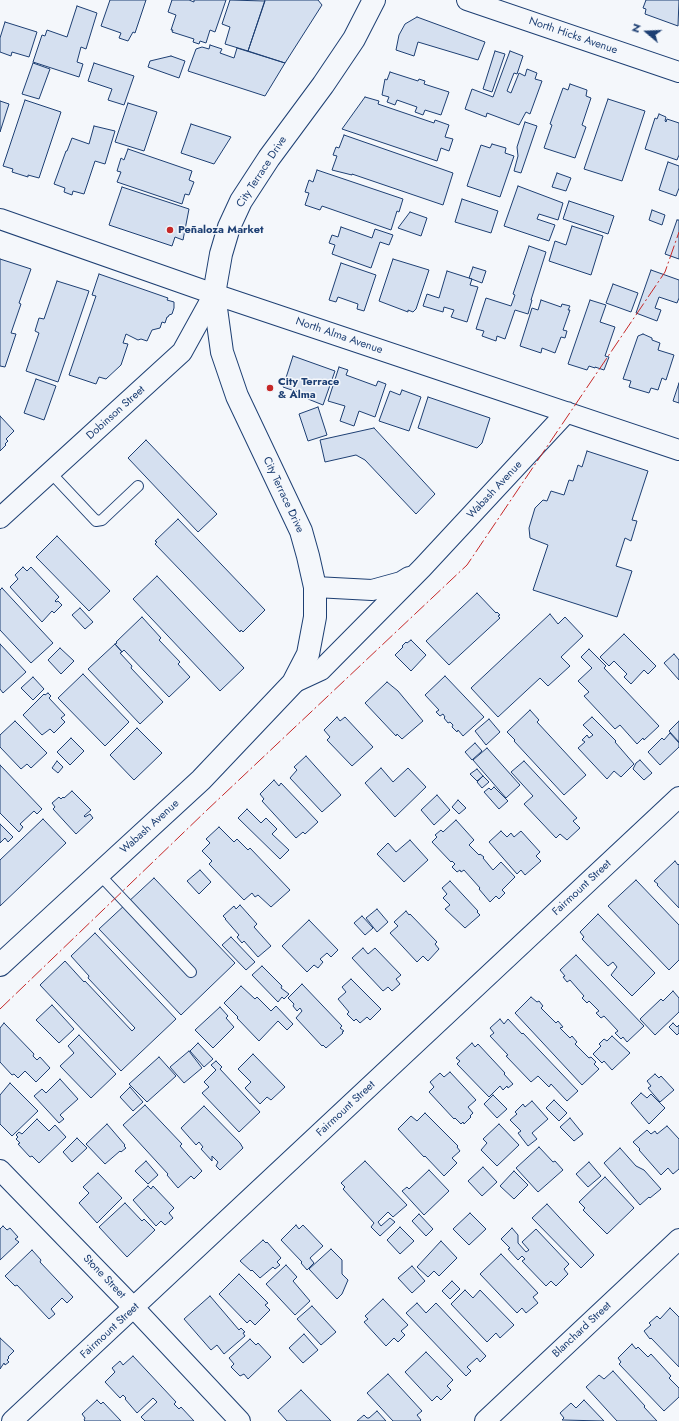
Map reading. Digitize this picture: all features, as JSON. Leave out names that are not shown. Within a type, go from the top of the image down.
[{"type":"street","name":"City Terrace Drive","points":[[315,587],[301,531],[237,396],[222,352],[214,294],[221,254],[229,227],[241,201],[269,158],[323,86],[354,39],[374,0]]},
{"type":"street","name":"North Hicks Avenue","points":[[467,0],[679,72]]},
{"type":"street","name":"North Alma Avenue","points":[[0,220],[214,294],[679,450]]},
{"type":"street","name":"Dobinson Street","points":[[0,518],[182,352],[214,294]]},
{"type":"street","name":"Wabash Avenue","points":[[293,683],[321,670],[422,568],[567,412]]},
{"type":"street","name":"Wabash Avenue","points":[[0,965],[201,780],[293,683],[308,654],[315,617],[315,587],[372,590],[401,582],[422,568]]},
{"type":"street","name":"Fairmount Street","points":[[12,1421],[679,797]]},
{"type":"street","name":"Stone Street","points":[[0,1170],[134,1308],[240,1421]]},
{"type":"street","name":"Blanchard Street","points":[[485,1421],[679,1239]]},
{"type":"lane","points":[[50,472],[96,521],[102,520],[138,486]]},
{"type":"lane","points":[[99,874],[192,972]]},
{"type":"building","points":[[110,0],[146,0],[135,33],[133,32],[128,41],[119,38],[121,33],[101,26]]},
{"type":"building","points":[[172,0],[189,0],[194,2],[194,0],[226,0],[215,32],[210,30],[206,43],[200,41],[199,44],[193,42],[194,39],[172,32],[173,30],[171,30],[176,15],[168,12]]},
{"type":"building","points":[[230,0],[265,1],[248,51],[225,44],[230,27],[222,24]]},
{"type":"building","points":[[265,0],[318,0],[322,5],[285,63],[248,51]]},
{"type":"building","points":[[646,0],[679,0],[678,26],[645,14],[646,9],[643,8]]},
{"type":"building","points":[[77,6],[97,13],[86,49],[81,47],[77,62],[83,64],[79,77],[33,62],[42,35],[45,36],[47,30],[67,37]]},
{"type":"building","points":[[417,17],[485,42],[478,60],[418,42],[414,56],[396,50],[399,35],[405,24]]},
{"type":"building","points":[[5,22],[37,32],[29,57],[12,52],[11,56],[0,52],[0,38]]},
{"type":"building","points":[[210,45],[222,49],[220,53],[234,58],[237,48],[285,63],[265,96],[188,71],[196,49],[202,47],[209,49]]},
{"type":"building","points":[[495,51],[505,54],[492,92],[483,89]]},
{"type":"building","points":[[510,51],[523,56],[517,74],[514,73],[507,91],[511,93],[519,73],[525,76],[527,69],[537,73],[535,79],[542,81],[530,114],[526,112],[519,125],[487,113],[486,117],[465,109],[472,89],[493,97]]},
{"type":"building","points":[[171,56],[185,61],[179,78],[148,67],[150,61]]},
{"type":"building","points":[[33,63],[50,69],[39,99],[22,94]]},
{"type":"building","points":[[94,63],[134,76],[124,105],[108,100],[112,89],[88,81]]},
{"type":"building","points":[[390,72],[418,81],[419,79],[425,81],[424,84],[449,92],[441,115],[425,110],[423,115],[415,112],[417,107],[397,100],[395,105],[387,102],[389,97],[382,95],[385,79],[387,80]]},
{"type":"building","points":[[570,84],[587,90],[586,96],[591,98],[582,125],[586,127],[575,158],[544,148],[552,125],[550,124],[563,88],[568,90]]},
{"type":"building","points":[[365,97],[379,101],[378,104],[434,123],[435,120],[449,125],[445,137],[453,139],[449,151],[441,148],[437,161],[342,129]]},
{"type":"building","points":[[608,99],[645,111],[622,181],[584,169]]},
{"type":"building","points":[[25,100],[61,112],[39,178],[28,175],[28,177],[12,172],[13,169],[3,166]]},
{"type":"building","points":[[0,101],[9,104],[0,132]]},
{"type":"building","points":[[128,103],[157,112],[144,151],[115,142]]},
{"type":"building","points":[[659,114],[666,117],[666,122],[667,119],[679,123],[679,155],[677,160],[645,149],[655,118],[657,119]]},
{"type":"building","points":[[525,122],[537,126],[521,173],[514,171],[518,156],[517,147]]},
{"type":"building","points":[[191,124],[231,137],[214,164],[181,153]]},
{"type":"building","points":[[94,126],[115,131],[105,164],[95,161],[84,194],[73,191],[72,195],[64,192],[65,188],[54,184],[66,151],[72,138],[89,144]]},
{"type":"building","points":[[344,135],[453,173],[443,205],[352,174],[332,170],[337,156],[333,155],[336,147],[339,148]]},
{"type":"building","points":[[492,144],[506,148],[505,153],[514,156],[500,197],[467,186],[481,145],[490,148]]},
{"type":"building","points":[[128,149],[192,171],[189,180],[194,182],[189,195],[185,194],[182,204],[117,182],[121,172],[117,171],[121,158],[124,160]]},
{"type":"building","points":[[668,162],[679,166],[679,188],[676,196],[659,190]]},
{"type":"building","points":[[317,170],[403,199],[399,212],[397,211],[391,230],[322,206],[320,210],[305,205],[309,193],[305,192],[309,180],[313,182]]},
{"type":"building","points":[[557,173],[571,178],[566,191],[552,187]]},
{"type":"building","points":[[518,186],[563,203],[558,220],[539,214],[537,219],[555,225],[549,241],[504,226]]},
{"type":"building","points":[[122,187],[189,209],[183,240],[175,237],[172,246],[109,225]]},
{"type":"building","points":[[462,199],[498,211],[491,233],[455,222]]},
{"type":"building","points":[[569,201],[614,216],[608,234],[563,219]]},
{"type":"building","points":[[652,210],[665,215],[662,225],[649,220]]},
{"type":"building","points":[[410,212],[427,218],[421,236],[398,228]]},
{"type":"building","points":[[677,220],[679,220],[679,259],[665,254]]},
{"type":"building","points":[[572,226],[603,236],[591,275],[549,261],[555,241],[566,245]]},
{"type":"building","points":[[341,227],[372,238],[375,229],[393,235],[389,245],[380,242],[371,268],[332,254],[335,245],[329,243],[332,235],[338,237]]},
{"type":"building","points":[[529,246],[546,252],[528,314],[515,310],[505,339],[497,336],[496,341],[482,336],[484,331],[476,329],[486,298],[511,306],[515,295],[513,294]]},
{"type":"building","points":[[0,259],[31,269],[19,303],[21,304],[11,333],[16,334],[5,367],[0,366]]},
{"type":"building","points":[[393,259],[429,270],[416,309],[413,312],[408,310],[408,312],[379,301]]},
{"type":"building","points":[[341,263],[376,275],[364,311],[357,309],[358,304],[338,297],[336,302],[329,300]]},
{"type":"building","points":[[473,267],[486,271],[482,283],[469,278]]},
{"type":"building","points":[[651,270],[679,280],[679,298],[677,303],[659,297],[655,308],[661,310],[657,321],[636,313]]},
{"type":"building","points":[[447,271],[472,279],[470,285],[478,287],[467,322],[451,317],[454,310],[444,307],[443,312],[423,306],[427,294],[439,298]]},
{"type":"building","points":[[99,274],[168,298],[167,300],[174,302],[174,308],[172,314],[167,317],[165,323],[162,322],[160,328],[152,330],[147,341],[141,339],[138,340],[126,334],[123,343],[128,344],[121,365],[106,379],[99,377],[96,384],[69,375],[96,296],[92,295]]},
{"type":"building","points":[[57,281],[89,291],[58,382],[26,371],[39,333],[35,331],[39,318],[44,319]]},
{"type":"building","points":[[613,284],[638,293],[631,312],[606,303]]},
{"type":"building","points":[[541,300],[561,307],[562,304],[570,306],[563,330],[567,331],[565,338],[561,337],[555,353],[542,348],[541,353],[520,346],[532,308],[538,310]]},
{"type":"building","points":[[590,300],[606,305],[600,322],[615,327],[605,356],[609,357],[604,370],[589,366],[587,370],[568,364]]},
{"type":"building","points":[[643,334],[660,343],[658,350],[674,355],[666,380],[662,378],[658,390],[651,388],[649,393],[629,387],[631,381],[623,379],[638,336]]},
{"type":"building","points":[[293,356],[335,371],[323,405],[308,399],[309,396],[283,387]]},
{"type":"building","points":[[339,367],[348,370],[346,375],[376,386],[378,381],[386,384],[375,417],[359,411],[354,426],[340,421],[345,406],[328,401]]},
{"type":"building","points":[[36,379],[56,386],[44,420],[24,413]]},
{"type":"building","points":[[679,383],[679,403],[673,401]]},
{"type":"building","points":[[402,390],[421,397],[409,431],[379,421],[390,391],[400,395]]},
{"type":"building","points":[[428,397],[490,418],[482,443],[477,448],[418,428]]},
{"type":"building","points":[[318,407],[327,435],[308,441],[299,414]]},
{"type":"building","points":[[0,416],[14,431],[6,439],[8,441],[5,444],[6,445],[0,451]]},
{"type":"building","points":[[374,428],[435,494],[416,514],[365,460],[356,455],[325,462],[320,440]]},
{"type":"building","points":[[146,440],[217,514],[198,532],[128,458]]},
{"type":"building","points":[[587,451],[648,471],[632,520],[637,521],[631,541],[625,538],[616,566],[632,571],[617,617],[533,590],[548,545],[530,538],[529,528],[535,508],[543,500],[547,501],[551,491],[564,495],[569,480],[573,481],[578,465],[582,467]]},
{"type":"building","points":[[178,519],[265,610],[243,632],[241,630],[240,632],[155,544],[157,542],[155,541]]},
{"type":"building","points":[[57,536],[110,591],[89,611],[36,557]]},
{"type":"building","points":[[23,567],[27,571],[31,567],[59,597],[55,601],[58,601],[62,605],[54,613],[52,611],[42,622],[10,587],[18,579],[15,575]]},
{"type":"building","points":[[157,576],[244,668],[220,691],[133,599]]},
{"type":"building","points":[[2,588],[53,643],[31,663],[0,630],[0,590]]},
{"type":"building","points":[[477,593],[496,613],[497,612],[500,615],[498,616],[500,618],[449,665],[426,641]]},
{"type":"building","points":[[80,608],[93,622],[85,629],[72,615]]},
{"type":"building","points":[[550,614],[558,624],[565,617],[583,636],[561,657],[570,666],[548,686],[540,678],[498,717],[471,688]]},
{"type":"building","points":[[142,617],[161,638],[159,640],[180,662],[178,664],[190,677],[169,697],[124,650],[122,652],[115,644]]},
{"type":"building","points":[[624,634],[656,666],[648,674],[644,670],[631,684],[624,677],[627,674],[614,661],[609,666],[600,657]]},
{"type":"building","points":[[411,640],[426,655],[411,671],[395,655],[406,642],[407,643]]},
{"type":"building","points":[[0,644],[26,672],[3,693],[0,689]]},
{"type":"building","points":[[115,644],[122,652],[120,653],[132,666],[131,668],[163,702],[140,724],[88,669]]},
{"type":"building","points":[[60,648],[74,661],[61,674],[48,660]]},
{"type":"building","points":[[589,649],[606,666],[604,668],[659,726],[644,740],[643,738],[637,744],[620,725],[615,729],[584,696],[589,692],[578,681],[592,668],[581,657]]},
{"type":"building","points":[[674,654],[679,660],[679,680],[664,663]]},
{"type":"building","points":[[83,674],[129,722],[105,746],[58,698]]},
{"type":"building","points":[[445,676],[484,717],[463,736],[458,730],[457,732],[452,727],[453,725],[450,722],[448,723],[443,714],[440,716],[436,712],[439,710],[425,695]]},
{"type":"building","points":[[33,677],[44,689],[33,700],[21,688]]},
{"type":"building","points":[[387,682],[398,691],[423,721],[402,739],[397,734],[396,736],[365,703]]},
{"type":"building","points":[[48,693],[51,696],[49,698],[65,715],[61,718],[65,722],[54,733],[50,729],[42,735],[23,715],[44,694],[45,695]]},
{"type":"building","points":[[530,710],[539,720],[537,722],[586,775],[564,795],[507,732]]},
{"type":"building","points":[[337,717],[340,721],[345,717],[373,747],[352,766],[327,740],[330,737],[324,730]]},
{"type":"building","points":[[592,717],[616,741],[615,742],[634,764],[621,777],[614,771],[607,779],[578,748],[585,742],[582,740],[587,735],[589,738],[593,735],[583,725]]},
{"type":"building","points":[[489,719],[500,732],[486,745],[475,731]]},
{"type":"building","points":[[15,721],[47,753],[31,768],[27,764],[21,769],[0,747],[0,735]]},
{"type":"building","points":[[679,721],[679,742],[669,731]]},
{"type":"building","points":[[137,728],[162,753],[134,780],[110,755]]},
{"type":"building","points":[[670,733],[679,743],[679,747],[660,765],[648,752],[662,738],[664,740]]},
{"type":"building","points":[[71,738],[84,751],[70,765],[57,752]]},
{"type":"building","points":[[475,743],[482,751],[472,760],[465,752]]},
{"type":"building","points":[[487,748],[520,785],[506,798],[473,760]]},
{"type":"building","points":[[306,756],[341,795],[322,812],[290,778],[297,770],[294,767]]},
{"type":"building","points":[[640,760],[652,773],[644,780],[633,769],[636,763]]},
{"type":"building","points":[[57,761],[63,767],[58,773],[52,768]]},
{"type":"building","points":[[524,761],[577,818],[573,821],[580,828],[567,840],[560,834],[556,838],[524,804],[533,796],[511,772]]},
{"type":"building","points":[[0,765],[42,809],[37,814],[34,811],[20,824],[23,827],[19,832],[0,813]]},
{"type":"building","points":[[381,768],[393,782],[408,768],[426,787],[395,817],[365,783]]},
{"type":"building","points":[[477,769],[483,776],[477,781],[470,774]]},
{"type":"building","points":[[483,776],[489,782],[482,788],[477,782]]},
{"type":"building","points":[[274,780],[279,786],[281,783],[318,822],[305,834],[303,832],[296,838],[262,801],[264,799],[260,794]]},
{"type":"building","points":[[494,787],[508,801],[499,809],[484,792],[489,788],[491,790]]},
{"type":"building","points":[[72,791],[91,810],[84,816],[85,817],[90,814],[93,818],[76,834],[53,809],[55,807],[52,803],[59,797],[61,799],[63,797],[64,798]]},
{"type":"building","points":[[437,795],[450,810],[434,825],[421,810]]},
{"type":"building","points":[[458,800],[466,808],[459,814],[452,807]]},
{"type":"building","points":[[247,809],[261,823],[266,818],[277,829],[272,834],[289,850],[280,859],[238,818]]},
{"type":"building","points":[[43,819],[66,843],[0,906],[0,860]]},
{"type":"building","points":[[456,820],[474,840],[469,845],[479,855],[480,854],[484,857],[483,858],[493,870],[501,862],[515,877],[502,890],[505,893],[499,899],[496,896],[490,902],[464,870],[457,872],[452,867],[455,864],[452,861],[451,862],[432,842],[437,837],[435,835],[441,830],[443,832]]},
{"type":"building","points":[[0,824],[13,837],[8,842],[5,838],[0,843]]},
{"type":"building","points":[[219,827],[234,842],[237,839],[248,850],[250,848],[290,890],[271,907],[258,895],[255,897],[252,893],[244,900],[209,864],[212,861],[202,851],[210,843],[206,839]]},
{"type":"building","points":[[501,831],[507,837],[511,833],[514,837],[521,831],[540,852],[536,856],[541,861],[525,875],[521,870],[517,874],[489,842]]},
{"type":"building","points":[[410,840],[428,860],[404,882],[377,854],[388,843],[396,852]]},
{"type":"building","points":[[675,861],[678,865],[679,864],[679,908],[654,881]]},
{"type":"building","points":[[200,870],[211,882],[199,894],[187,881]]},
{"type":"building","points":[[154,878],[235,963],[181,1015],[99,929]]},
{"type":"building","points":[[636,880],[679,925],[679,960],[669,970],[608,906]]},
{"type":"building","points":[[450,881],[480,915],[465,928],[445,909],[450,905],[443,898],[447,894],[442,888]]},
{"type":"building","points":[[240,905],[257,924],[254,927],[271,946],[258,957],[244,941],[242,943],[237,937],[239,935],[223,916],[234,906],[236,909]]},
{"type":"building","points":[[377,909],[388,922],[377,932],[366,918]]},
{"type":"building","points":[[406,911],[437,942],[435,944],[439,949],[428,961],[423,956],[417,962],[390,933],[398,926],[394,922]]},
{"type":"building","points":[[598,914],[655,973],[632,996],[611,975],[617,967],[613,962],[608,966],[582,939],[584,937],[580,932]]},
{"type":"building","points":[[362,916],[373,928],[365,935],[354,923]]},
{"type":"building","points":[[309,920],[338,950],[331,957],[327,953],[320,959],[323,962],[318,968],[314,965],[307,972],[282,946]]},
{"type":"building","points":[[95,933],[176,1019],[121,1071],[40,985],[65,961],[132,1031],[135,1028],[88,978],[89,976],[71,956]]},
{"type":"building","points":[[231,937],[255,962],[246,970],[222,945]]},
{"type":"building","points":[[363,948],[368,954],[375,948],[401,975],[396,979],[400,984],[392,991],[388,987],[383,991],[352,958]]},
{"type":"building","points":[[576,955],[644,1026],[627,1042],[623,1037],[621,1039],[615,1033],[618,1031],[604,1016],[601,1018],[596,1013],[599,1011],[589,1001],[587,1003],[582,998],[584,996],[570,980],[567,982],[563,977],[565,976],[560,970]]},
{"type":"building","points":[[262,966],[282,986],[281,988],[289,994],[284,999],[282,997],[278,1002],[252,975]]},
{"type":"building","points":[[351,979],[381,1009],[370,1020],[367,1017],[360,1023],[356,1019],[354,1021],[347,1014],[349,1012],[338,999],[346,992],[342,987]]},
{"type":"building","points":[[302,984],[342,1026],[340,1028],[344,1031],[326,1048],[323,1045],[322,1046],[296,1018],[302,1011],[300,1008],[297,1011],[293,1006],[294,1004],[288,998]]},
{"type":"building","points":[[241,986],[255,999],[257,997],[271,1011],[276,1006],[293,1024],[287,1030],[278,1021],[259,1041],[224,1003]]},
{"type":"building","points":[[673,991],[679,998],[679,1012],[655,1035],[640,1019],[661,999],[663,1001]]},
{"type":"building","points":[[531,997],[537,1002],[539,1001],[543,1006],[541,1008],[556,1023],[558,1021],[563,1027],[560,1028],[570,1038],[572,1036],[577,1042],[575,1044],[589,1058],[591,1057],[596,1062],[594,1064],[599,1069],[582,1085],[515,1013]]},
{"type":"building","points":[[52,1005],[74,1029],[59,1043],[36,1020]]},
{"type":"building","points":[[220,1007],[228,1016],[226,1018],[234,1027],[213,1048],[195,1030]]},
{"type":"building","points":[[500,1019],[504,1024],[508,1019],[578,1091],[567,1101],[551,1084],[549,1087],[538,1076],[531,1082],[506,1056],[508,1055],[490,1036],[494,1033],[490,1028]]},
{"type":"building","points":[[4,1023],[34,1054],[33,1056],[37,1060],[40,1057],[50,1068],[36,1082],[25,1071],[18,1078],[14,1074],[12,1075],[0,1062],[0,1028]]},
{"type":"building","points":[[673,1023],[677,1027],[679,1025],[679,1033],[677,1035],[669,1027]]},
{"type":"building","points":[[79,1035],[116,1074],[91,1098],[60,1066],[74,1053],[68,1046]]},
{"type":"building","points":[[612,1036],[630,1053],[612,1070],[604,1061],[602,1063],[593,1054],[601,1046],[599,1044],[604,1039],[607,1041]]},
{"type":"building","points":[[198,1043],[213,1059],[204,1067],[190,1051]]},
{"type":"building","points":[[472,1043],[475,1047],[478,1044],[505,1073],[504,1074],[513,1084],[508,1088],[507,1086],[503,1090],[500,1086],[489,1097],[457,1064],[460,1061],[456,1058]]},
{"type":"building","points":[[189,1051],[202,1068],[184,1083],[170,1067]]},
{"type":"building","points":[[253,1054],[285,1087],[271,1100],[267,1097],[260,1104],[245,1088],[251,1082],[238,1069]]},
{"type":"building","points":[[159,1057],[176,1076],[147,1102],[129,1084]]},
{"type":"building","points":[[216,1061],[222,1067],[220,1069],[260,1112],[239,1132],[202,1093],[209,1087],[204,1082],[216,1070],[211,1065]]},
{"type":"building","points":[[450,1072],[476,1100],[468,1107],[473,1113],[464,1124],[463,1122],[461,1124],[455,1118],[454,1119],[429,1092],[434,1087],[430,1082],[440,1073],[444,1077]]},
{"type":"building","points":[[655,1074],[659,1078],[661,1076],[674,1090],[660,1102],[648,1088],[651,1086],[647,1081]]},
{"type":"building","points":[[60,1079],[78,1099],[60,1115],[64,1119],[59,1123],[34,1096],[42,1089],[46,1093]]},
{"type":"building","points":[[10,1083],[38,1111],[12,1136],[0,1124],[0,1095]]},
{"type":"building","points":[[130,1087],[143,1102],[133,1111],[120,1097]]},
{"type":"building","points":[[641,1093],[647,1098],[651,1094],[665,1108],[649,1124],[631,1103]]},
{"type":"building","points":[[493,1095],[507,1109],[497,1118],[484,1104]]},
{"type":"building","points":[[554,1100],[567,1113],[559,1121],[546,1108]]},
{"type":"building","points":[[532,1101],[548,1119],[532,1133],[537,1139],[528,1146],[518,1133],[521,1131],[510,1120],[517,1114],[515,1112],[523,1104],[525,1107]]},
{"type":"building","points":[[145,1105],[182,1144],[180,1146],[202,1171],[194,1179],[191,1176],[178,1188],[167,1175],[168,1174],[123,1125]]},
{"type":"building","points":[[204,1106],[240,1143],[243,1148],[220,1170],[216,1166],[218,1162],[212,1156],[212,1161],[201,1149],[203,1147],[199,1142],[196,1145],[181,1128]]},
{"type":"building","points":[[425,1113],[458,1146],[457,1147],[460,1151],[452,1158],[457,1163],[444,1176],[398,1129],[411,1116],[417,1121]]},
{"type":"building","points":[[570,1118],[583,1134],[574,1141],[560,1127]]},
{"type":"building","points":[[37,1119],[49,1131],[55,1125],[66,1137],[39,1163],[32,1156],[30,1157],[18,1144],[20,1143],[16,1139],[18,1137],[16,1135],[19,1132],[22,1134]]},
{"type":"building","points":[[107,1124],[126,1148],[121,1152],[120,1151],[105,1164],[86,1144]]},
{"type":"building","points":[[499,1124],[519,1145],[497,1166],[481,1150],[487,1143],[483,1139]]},
{"type":"building","points":[[667,1126],[679,1139],[679,1169],[673,1174],[668,1168],[661,1175],[633,1142],[647,1130],[651,1134],[655,1131],[657,1134]]},
{"type":"building","points":[[77,1138],[87,1148],[72,1162],[63,1152]]},
{"type":"building","points":[[539,1147],[563,1170],[538,1192],[516,1168]]},
{"type":"building","points":[[620,1148],[636,1166],[644,1170],[661,1189],[640,1205],[604,1163]]},
{"type":"building","points":[[146,1161],[158,1175],[148,1184],[135,1171]]},
{"type":"building","points":[[365,1161],[407,1205],[393,1217],[388,1212],[378,1222],[381,1226],[390,1218],[395,1222],[380,1236],[371,1227],[374,1223],[343,1189],[345,1187],[341,1183]]},
{"type":"building","points":[[589,1162],[601,1176],[588,1187],[576,1174]]},
{"type":"building","points":[[483,1167],[497,1182],[482,1196],[468,1181]]},
{"type":"building","points":[[429,1170],[449,1191],[424,1215],[402,1191],[407,1187],[409,1189]]},
{"type":"building","points":[[514,1171],[528,1185],[514,1199],[500,1186]]},
{"type":"building","points":[[98,1173],[122,1198],[97,1223],[79,1203],[89,1193],[83,1187]]},
{"type":"building","points":[[605,1177],[634,1208],[607,1234],[583,1210],[585,1208],[579,1202]]},
{"type":"building","points":[[148,1186],[151,1189],[153,1186],[174,1208],[169,1213],[173,1218],[165,1225],[161,1221],[156,1226],[133,1200]]},
{"type":"building","points":[[125,1203],[142,1221],[144,1219],[155,1230],[127,1257],[99,1227]]},
{"type":"building","points":[[547,1204],[594,1255],[581,1268],[532,1218]]},
{"type":"building","points":[[470,1213],[486,1229],[469,1245],[453,1229]]},
{"type":"building","points":[[419,1214],[433,1229],[426,1236],[412,1221]]},
{"type":"building","points":[[296,1225],[299,1229],[303,1225],[323,1246],[310,1258],[314,1263],[307,1270],[301,1263],[302,1262],[281,1240]]},
{"type":"building","points":[[3,1226],[7,1230],[10,1228],[18,1237],[15,1239],[19,1242],[0,1260],[0,1229]]},
{"type":"building","points":[[400,1227],[414,1241],[400,1254],[387,1240]]},
{"type":"building","points":[[512,1228],[518,1235],[518,1243],[526,1252],[529,1250],[522,1242],[536,1229],[569,1264],[564,1269],[568,1274],[556,1286],[551,1281],[546,1286],[522,1261],[525,1259],[522,1256],[518,1260],[508,1249],[510,1248],[501,1239]]},
{"type":"building","points":[[263,1240],[266,1243],[267,1242],[281,1258],[277,1262],[280,1265],[275,1269],[273,1267],[260,1278],[240,1261]]},
{"type":"building","points":[[441,1241],[457,1258],[439,1276],[434,1271],[428,1277],[417,1267]]},
{"type":"building","points":[[331,1249],[342,1260],[342,1274],[348,1280],[342,1294],[337,1299],[309,1269]]},
{"type":"building","points":[[32,1250],[41,1260],[40,1262],[73,1297],[67,1303],[62,1298],[51,1309],[55,1314],[49,1319],[17,1285],[15,1286],[5,1276]]},
{"type":"building","points":[[501,1254],[538,1293],[533,1297],[538,1303],[526,1313],[522,1308],[517,1313],[480,1274]]},
{"type":"building","points":[[286,1265],[297,1277],[293,1281],[310,1301],[295,1315],[266,1284]]},
{"type":"building","points":[[412,1266],[425,1281],[412,1293],[398,1278]]},
{"type":"building","points":[[239,1274],[268,1303],[265,1305],[270,1310],[255,1325],[250,1320],[247,1323],[219,1294]]},
{"type":"building","points":[[452,1281],[460,1289],[450,1299],[442,1291]]},
{"type":"building","points":[[465,1290],[473,1298],[480,1290],[514,1325],[500,1338],[496,1333],[487,1342],[451,1304]]},
{"type":"building","points":[[210,1296],[239,1330],[241,1328],[245,1332],[243,1333],[245,1336],[224,1354],[217,1345],[211,1350],[184,1319]]},
{"type":"building","points":[[383,1299],[408,1325],[401,1331],[405,1335],[398,1342],[394,1338],[386,1346],[364,1322],[368,1319],[365,1316]]},
{"type":"building","points":[[417,1303],[426,1313],[436,1303],[486,1356],[480,1362],[477,1358],[467,1367],[471,1371],[466,1376],[406,1313]]},
{"type":"building","points":[[312,1306],[336,1332],[321,1345],[297,1319]]},
{"type":"building","points":[[670,1308],[679,1317],[679,1367],[651,1338],[650,1339],[644,1331],[651,1325],[649,1323],[657,1316],[660,1319]]},
{"type":"building","points":[[304,1334],[318,1350],[303,1363],[289,1348]]},
{"type":"building","points":[[0,1338],[14,1351],[8,1357],[9,1358],[7,1360],[9,1362],[5,1365],[4,1363],[0,1369]]},
{"type":"building","points":[[250,1339],[256,1345],[258,1343],[271,1357],[248,1379],[244,1374],[240,1376],[231,1367],[234,1364],[229,1358]]},
{"type":"building","points":[[632,1344],[636,1349],[638,1347],[648,1357],[651,1354],[671,1376],[669,1378],[679,1388],[679,1397],[664,1411],[619,1364],[621,1362],[618,1358]]},
{"type":"building","points":[[426,1352],[453,1380],[447,1386],[451,1390],[441,1400],[437,1396],[432,1401],[405,1372]]},
{"type":"building","points":[[133,1356],[176,1402],[174,1404],[179,1409],[181,1407],[194,1421],[145,1421],[141,1417],[157,1402],[153,1398],[137,1413],[123,1395],[120,1398],[105,1382],[115,1372],[112,1368],[120,1361],[123,1365]]},
{"type":"building","points":[[613,1371],[657,1421],[617,1421],[586,1387],[599,1375],[604,1379]]},
{"type":"building","points":[[388,1374],[422,1411],[417,1415],[421,1420],[420,1421],[393,1421],[367,1393]]},
{"type":"building","points":[[301,1390],[331,1421],[287,1421],[278,1411]]},
{"type":"building","points":[[97,1400],[101,1404],[103,1402],[121,1421],[85,1421],[82,1414]]},
{"type":"building","points":[[584,1400],[604,1421],[562,1420],[564,1418],[560,1413],[571,1403],[576,1408]]},
{"type":"building","points":[[377,1411],[386,1421],[357,1421],[364,1415],[369,1418]]},
{"type":"power","points":[[0,1009],[206,811],[467,565],[665,272],[679,232]]},
{"type":"place","name":"Peñaloza Market","points":[[170,230]]},
{"type":"place","name":"City Terrace & Alma","points":[[270,388]]}]
